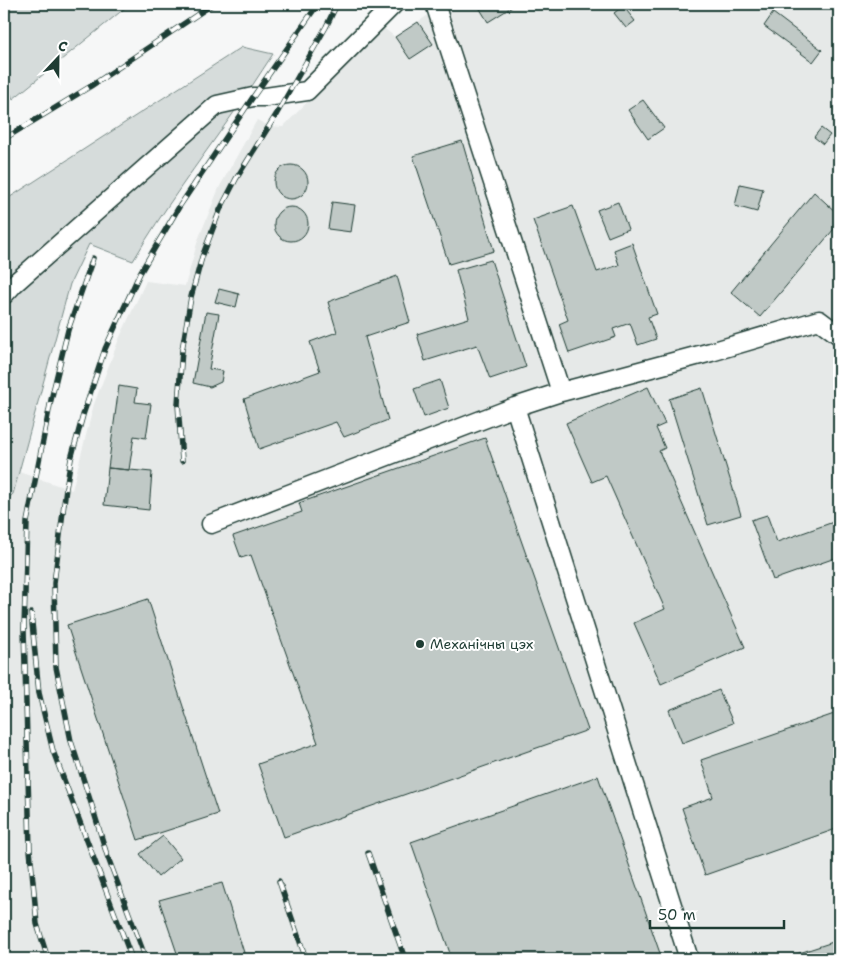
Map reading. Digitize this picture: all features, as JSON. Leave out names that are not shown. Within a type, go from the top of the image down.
[{"type":"lane","points":[[4,295],[15,283],[217,105],[253,97],[307,91],[394,4]]},
{"type":"lane","points":[[436,4],[561,392]]},
{"type":"lane","points":[[211,524],[516,407],[561,392],[711,352],[819,320],[839,335]]},
{"type":"lane","points":[[516,407],[689,959]]},
{"type":"shaded area","points":[[4,4],[130,4],[13,99],[4,79]]},
{"type":"shaded area","points":[[445,4],[839,4],[839,959],[4,959],[4,503],[13,494],[19,472],[72,490],[94,404],[119,339],[146,281],[185,286],[198,240],[219,188],[257,120],[269,126],[283,127],[381,26],[395,37]]},
{"type":"shaded area","points":[[242,47],[273,54],[169,205],[133,261],[89,244],[70,284],[13,494],[4,503],[4,201]]},
{"type":"building","points":[[477,4],[510,4],[512,7],[488,22]]},
{"type":"building","points":[[623,6],[635,21],[626,28],[614,13]]},
{"type":"building","points":[[773,13],[822,50],[813,62],[764,26]]},
{"type":"building","points":[[418,22],[433,44],[410,59],[395,37]]},
{"type":"building","points":[[643,100],[664,128],[648,139],[628,110]]},
{"type":"building","points":[[821,128],[830,135],[823,144],[814,137]]},
{"type":"building","points":[[462,141],[494,251],[449,264],[413,156]]},
{"type":"building","points":[[291,165],[303,170],[308,182],[303,194],[291,199],[279,194],[274,182],[279,170]]},
{"type":"building","points":[[740,184],[763,189],[757,212],[735,206]]},
{"type":"building","points":[[814,192],[839,215],[839,223],[760,317],[731,292]]},
{"type":"building","points":[[332,202],[355,205],[351,232],[328,229]]},
{"type":"building","points":[[618,202],[628,229],[608,237],[597,210]]},
{"type":"building","points":[[573,206],[597,272],[619,265],[614,250],[632,243],[657,314],[648,317],[656,339],[638,345],[630,323],[613,329],[616,337],[569,353],[559,324],[568,320],[533,220]]},
{"type":"building","points":[[291,207],[303,212],[308,224],[303,236],[291,241],[279,236],[274,224],[279,212]]},
{"type":"building","points":[[491,260],[526,367],[490,379],[477,345],[425,361],[417,334],[469,318],[456,270]]},
{"type":"building","points":[[397,276],[410,322],[365,337],[388,420],[344,437],[336,422],[259,449],[244,399],[320,371],[310,342],[337,332],[328,302]]},
{"type":"building","points":[[219,289],[239,294],[236,307],[215,302]]},
{"type":"building","points":[[206,312],[219,314],[209,369],[223,371],[221,382],[210,387],[193,383]]},
{"type":"building","points":[[440,380],[449,408],[424,417],[414,389]]},
{"type":"building","points":[[119,386],[137,389],[135,402],[151,404],[146,438],[134,436],[129,470],[108,468]]},
{"type":"building","points":[[648,387],[665,424],[656,428],[665,448],[659,451],[745,647],[661,684],[634,623],[665,609],[606,476],[592,482],[566,423]]},
{"type":"building","points":[[702,388],[741,515],[708,525],[669,399]]},
{"type":"building","name":"Механічны цэх","points":[[485,438],[588,730],[284,837],[258,764],[318,743],[251,555],[241,558],[233,536],[302,512],[299,503]]},
{"type":"building","points":[[108,468],[152,472],[149,510],[104,505]]},
{"type":"building","points":[[767,515],[777,542],[839,520],[839,560],[838,557],[773,580],[751,520]]},
{"type":"building","points":[[148,599],[218,814],[138,840],[67,625]]},
{"type":"building","points":[[719,690],[733,723],[682,743],[669,710]]},
{"type":"building","points":[[837,713],[839,720],[839,828],[705,875],[682,808],[713,797],[701,760]]},
{"type":"building","points":[[598,776],[662,959],[452,959],[411,842]]},
{"type":"building","points":[[163,836],[181,858],[158,877],[140,854]]},
{"type":"building","points":[[222,883],[246,959],[179,959],[159,900]]},
{"type":"building","points":[[839,940],[839,959],[781,959]]},
{"type":"railway","points":[[4,139],[91,86],[213,4]]},
{"type":"railway","points":[[146,959],[107,855],[71,741],[56,667],[54,583],[71,459],[83,415],[105,349],[140,273],[179,207],[318,4]]},
{"type":"railway","points":[[182,461],[178,404],[182,350],[191,297],[202,257],[220,210],[236,179],[276,115],[337,4]]},
{"type":"railway","points":[[48,959],[37,924],[30,850],[24,629],[27,522],[51,400],[68,330],[93,258]]},
{"type":"railway","points":[[31,613],[39,693],[53,751],[132,959]]},
{"type":"railway","points":[[368,853],[405,959]]},
{"type":"railway","points":[[279,881],[306,959]]},
{"type":"place","name":"Механічны цэх","points":[[420,644]]}]
